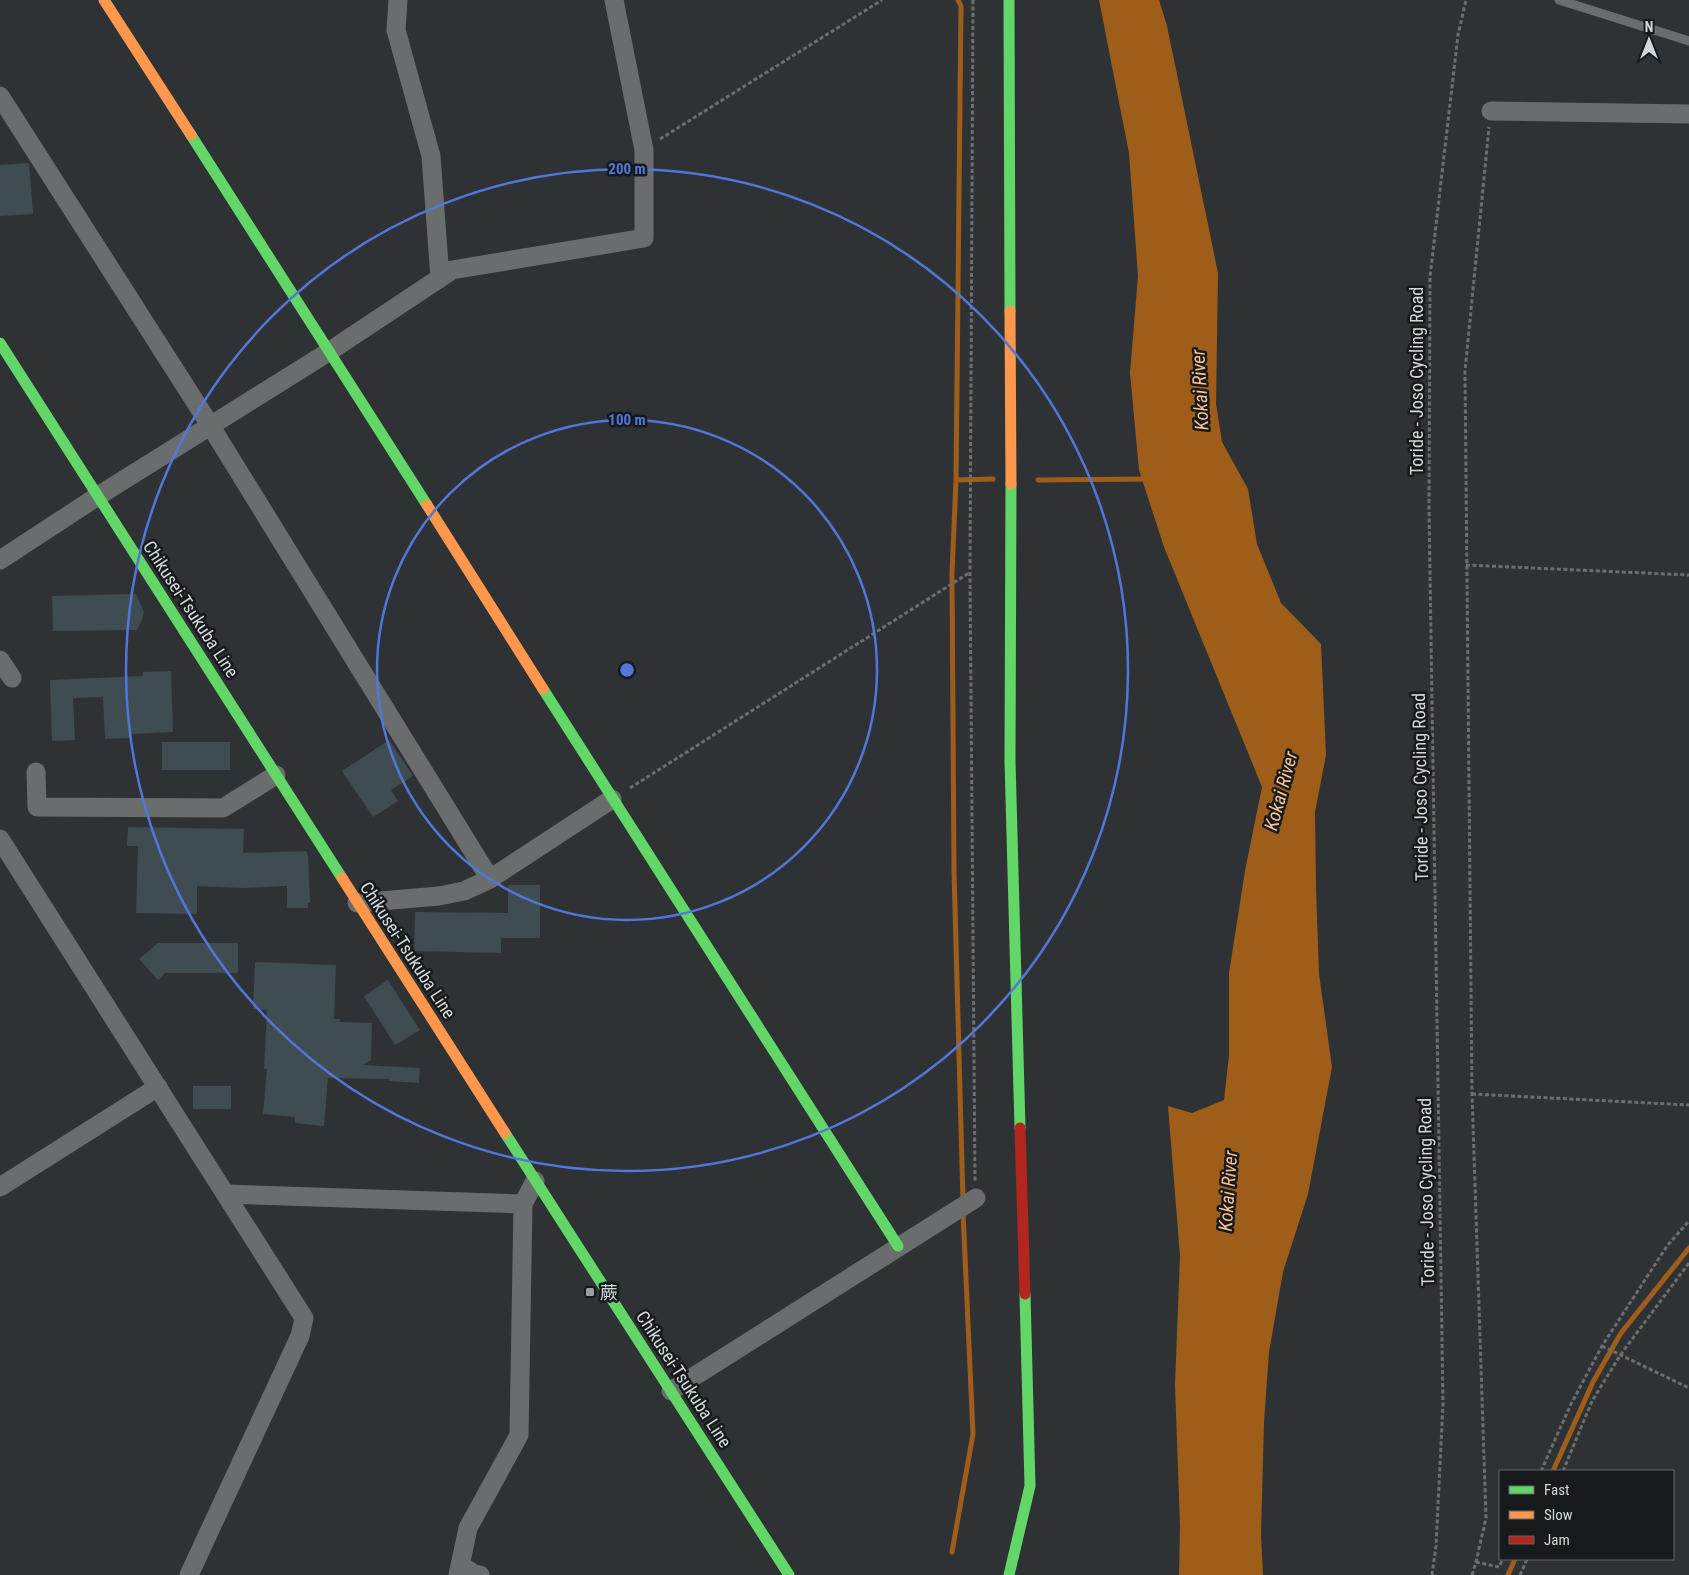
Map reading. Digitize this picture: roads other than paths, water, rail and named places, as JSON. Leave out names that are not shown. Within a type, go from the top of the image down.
[{"type":"street","points":[[104,0],[330,351],[612,799],[898,1246]]},
{"type":"street","points":[[398,0],[396,30],[431,156],[440,278]]},
{"type":"street","points":[[0,560],[210,425],[330,351],[452,270],[644,238],[644,150],[614,0]]},
{"type":"street","points":[[1008,0],[1011,445],[1010,761],[1030,1486],[1009,1575]]},
{"type":"street","points":[[0,96],[210,425],[490,879]]},
{"type":"street","points":[[1491,111],[1689,114]]},
{"type":"street","name":"Chikusei-Tsukuba Line","points":[[0,343],[789,1575]]},
{"type":"street","points":[[0,660],[12,678]]},
{"type":"street","points":[[36,772],[37,807],[223,808],[276,774]]},
{"type":"street","points":[[357,902],[439,896],[464,891],[490,879],[612,799]]},
{"type":"street","points":[[0,839],[304,1318],[300,1336],[189,1575]]},
{"type":"street","points":[[0,1187],[158,1087]]},
{"type":"street","points":[[480,1575],[459,1570],[468,1528],[518,1435],[523,1204],[535,1181]]},
{"type":"street","points":[[226,1194],[523,1204]]},
{"type":"street","points":[[670,1391],[967,1203]]},
{"type":"lane","points":[[1559,0],[1689,41]]},
{"type":"water","name":"Kokai River","points":[[1099,0],[1159,0],[1167,26],[1218,273],[1216,404],[1222,442],[1248,489],[1257,544],[1281,603],[1321,644],[1326,755],[1315,812],[1316,888],[1319,974],[1332,1067],[1308,1194],[1283,1272],[1269,1352],[1264,1422],[1261,1534],[1263,1575],[1179,1575],[1180,1526],[1175,1385],[1180,1256],[1168,1106],[1192,1113],[1224,1100],[1229,1055],[1229,973],[1245,871],[1262,787],[1164,547],[1139,470],[1130,373],[1138,276],[1129,153]]},
{"type":"waterway","points":[[958,0],[961,6],[956,480],[952,573],[954,871],[963,1201]]},
{"type":"waterway","points":[[956,480],[993,479]]},
{"type":"waterway","points":[[1038,480],[1148,479]]},
{"type":"waterway","points":[[952,1552],[973,1434],[963,1212]]},
{"type":"waterway","points":[[1553,1470],[1593,1382],[1621,1333],[1689,1248]]},
{"type":"waterway","points":[[1508,1575],[1515,1560]]},
{"type":"place","name":"蕨","points":[[590,1292]]}]
